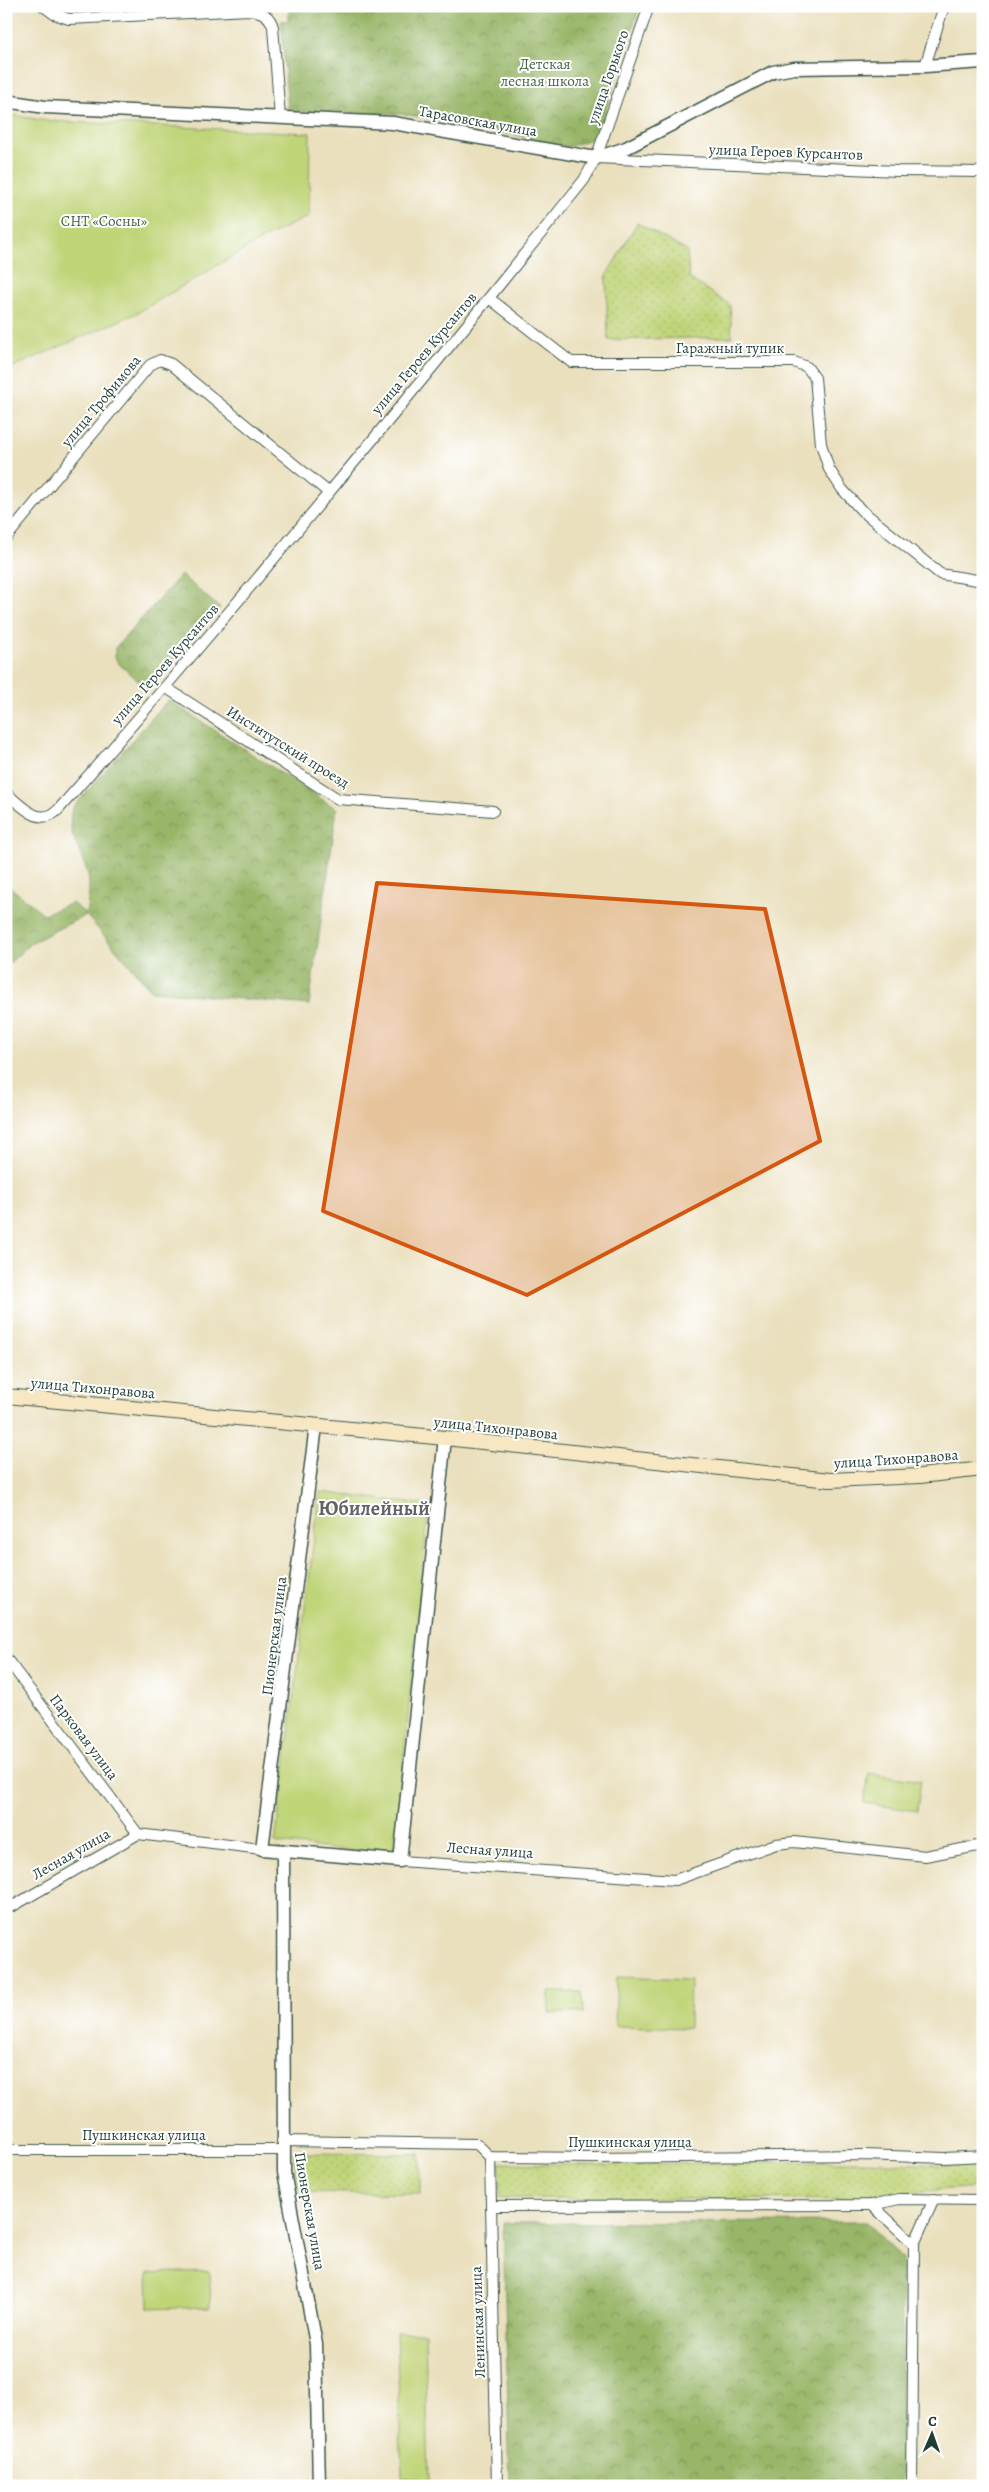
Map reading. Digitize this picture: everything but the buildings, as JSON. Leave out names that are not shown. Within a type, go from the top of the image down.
[{"type":"main road","name":"улица Тихонравова","points":[[6,1396],[445,1438],[830,1480],[920,1476],[983,1469]]},
{"type":"street","points":[[44,6],[54,14],[69,18],[259,11],[269,18],[273,27],[280,118]]},
{"type":"street","name":"улица Горького","points":[[596,158],[649,6]]},
{"type":"street","points":[[925,66],[944,6]]},
{"type":"street","name":"Тарасовская улица","points":[[6,101],[45,107],[393,123],[596,158],[626,148],[773,72],[794,68],[925,66],[983,62]]},
{"type":"street","name":"улица Героев Курсантов","points":[[6,792],[34,816],[43,817],[55,813],[165,687],[489,298],[584,180],[596,158],[898,171],[983,172]]},
{"type":"street","name":"Гаражный тупик","points":[[489,298],[572,362],[794,362],[807,366],[815,378],[821,444],[829,469],[842,489],[861,510],[940,574],[983,581]]},
{"type":"street","name":"улица Трофимова","points":[[6,538],[150,365],[160,360],[171,364],[328,492]]},
{"type":"street","name":"Институтский проезд","points":[[165,687],[338,799],[494,811]]},
{"type":"street","name":"Пионерская улица","points":[[262,1849],[316,1426]]},
{"type":"street","points":[[400,1861],[436,1544],[445,1438]]},
{"type":"street","name":"Парковая улица","points":[[6,1658],[138,1834]]},
{"type":"street","name":"Лесная улица","points":[[6,1906],[13,1906],[138,1834],[283,1851],[675,1880],[776,1844],[794,1842],[925,1856],[983,1845]]},
{"type":"street","name":"Пионерская улица","points":[[283,1851],[282,2145],[288,2197],[316,2344],[319,2486]]},
{"type":"street","name":"Пушкинская улица","points":[[6,2150],[477,2144],[490,2156],[595,2158],[864,2155],[944,2158],[983,2156]]},
{"type":"street","name":"Ленинская улица","points":[[490,2156],[497,2486]]},
{"type":"street","points":[[491,2206],[872,2205],[899,2199],[983,2200]]},
{"type":"street","points":[[912,2486],[914,2244],[934,2199]]},
{"type":"street","points":[[872,2205],[914,2244]]},
{"type":"highlighted area","points":[[377,883],[765,909],[820,1141],[527,1295],[323,1211]]},
{"type":"green space","name":"Детская лесная школа","points":[[289,6],[640,6],[597,137],[568,147],[461,123],[401,114],[288,111],[281,21],[288,21]]},
{"type":"green space","name":"СНТ «Сосны»","points":[[6,114],[48,121],[310,133],[309,216],[264,238],[137,313],[6,370]]},
{"type":"green space","points":[[637,223],[687,251],[689,278],[730,305],[732,337],[608,340],[606,276]]},
{"type":"green space","points":[[181,575],[220,608],[149,690],[118,663],[115,657],[115,648]]},
{"type":"green space","points":[[168,700],[337,809],[309,1005],[152,991],[86,915],[31,943],[6,966],[6,884],[44,914],[72,903],[86,914],[89,881],[72,831],[71,815],[73,807]]},
{"type":"green space","points":[[320,1492],[429,1505],[394,1855],[275,1843]]},
{"type":"green space","points":[[869,1773],[921,1781],[917,1811],[864,1803]]},
{"type":"green space","points":[[617,1977],[690,1980],[689,2028],[615,2026]]},
{"type":"green space","points":[[549,1992],[582,1992],[583,2013],[549,2013]]},
{"type":"green space","points":[[293,2153],[420,2154],[420,2194],[297,2192]]},
{"type":"green space","points":[[767,2162],[983,2164],[983,2187],[910,2192],[866,2200],[500,2198],[499,2163],[595,2165]]},
{"type":"green space","points":[[867,2222],[902,2259],[901,2486],[510,2486],[503,2223]]},
{"type":"green space","points":[[209,2271],[211,2307],[149,2309],[148,2273]]},
{"type":"green space","points":[[396,2332],[425,2332],[429,2479],[402,2478]]},
{"type":"district","name":"Юбилейный","points":[[374,1508]]}]
